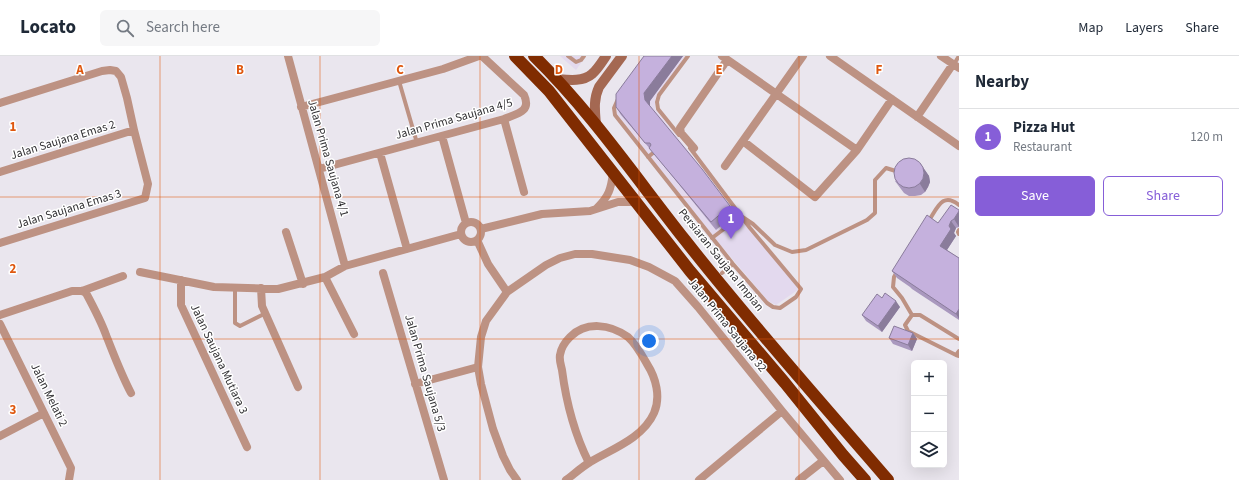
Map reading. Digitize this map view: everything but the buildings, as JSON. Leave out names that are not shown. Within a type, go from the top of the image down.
[{"type":"highway","points":[[515,56],[549,90],[613,173],[641,206],[690,271],[865,480]]},
{"type":"highway","name":"Persiaran Saujana Impian","points":[[534,56],[557,79],[596,125],[686,241],[753,323],[888,480]]},
{"type":"highway","points":[[686,241],[701,249],[722,273],[742,298],[748,308],[753,323]]},
{"type":"street","name":"Jalan Prima Saujana 4/1","points":[[288,56],[346,266]]},
{"type":"street","points":[[302,107],[399,81],[481,56]]},
{"type":"street","name":"Jalan Prima Saujana 4/5","points":[[319,169],[504,119],[520,113],[523,110],[526,98],[520,90],[481,56]]},
{"type":"street","points":[[557,79],[569,80],[586,78],[592,74],[606,56]]},
{"type":"street","points":[[596,125],[594,102],[596,93],[622,56]]},
{"type":"street","points":[[725,166],[803,56]]},
{"type":"street","points":[[830,56],[959,146]]},
{"type":"street","points":[[917,116],[956,66],[941,56]]},
{"type":"street","points":[[694,148],[681,133],[680,128],[725,58],[857,150]]},
{"type":"street","points":[[0,103],[110,70],[116,71],[121,77],[134,130]]},
{"type":"street","points":[[743,141],[815,196],[857,150],[892,99]]},
{"type":"street","points":[[504,119],[524,192]]},
{"type":"street","name":"Jalan Saujana Emas 2","points":[[0,172],[134,130]]},
{"type":"street","name":"Jalan Saujana Emas 3","points":[[0,243],[145,198],[148,184],[143,159],[134,130]]},
{"type":"street","points":[[442,136],[466,223]]},
{"type":"street","points":[[380,153],[407,249]]},
{"type":"street","points":[[596,208],[608,196],[611,189],[613,173]]},
{"type":"street","points":[[481,229],[530,217],[590,211],[596,208],[625,202],[632,202],[641,206]]},
{"type":"street","points":[[474,222],[478,224],[481,229],[480,237],[474,242],[464,240],[461,234],[461,228],[466,223],[474,222]]},
{"type":"street","points":[[286,232],[302,284]]},
{"type":"street","points":[[140,272],[214,287],[278,289],[325,277],[346,266],[461,234]]},
{"type":"street","points":[[477,240],[488,264],[506,292]]},
{"type":"street","name":"Jalan Prima Saujana 32","points":[[517,480],[510,470],[493,429],[478,367],[481,337],[486,321],[506,292],[546,265],[560,258],[575,254],[611,256],[630,260],[649,267],[675,281],[840,480]]},
{"type":"street","name":"Jalan Prima Saujana 5/3","points":[[383,273],[444,480]]},
{"type":"street","points":[[0,315],[72,291],[82,291],[123,276]]},
{"type":"street","points":[[325,277],[354,334]]},
{"type":"street","name":"Jalan Saujana Mutiara 3","points":[[181,280],[181,305],[247,447]]},
{"type":"street","points":[[261,288],[264,314],[298,387]]},
{"type":"street","points":[[82,291],[86,293],[91,302],[131,393]]},
{"type":"street","name":"Jalan Melati 2","points":[[0,324],[71,468],[69,479]]},
{"type":"street","points":[[566,480],[589,463],[620,446],[645,427],[654,413],[657,400],[656,382],[650,368],[638,350],[628,338],[611,328],[597,326],[586,327],[574,333],[564,343],[559,356],[563,381],[575,427],[583,451],[589,463]]},
{"type":"street","points":[[415,384],[478,367]]},
{"type":"street","points":[[699,480],[782,411]]},
{"type":"street","points":[[0,436],[44,413]]},
{"type":"street","points":[[800,480],[823,461]]},
{"type":"lane","points":[[568,56],[576,62],[581,60],[584,56]]},
{"type":"lane","points":[[621,94],[616,101],[614,108],[615,115],[733,264],[767,303],[773,307],[780,308],[796,297],[801,289],[741,216],[694,152],[658,109],[657,102],[659,95],[688,56]]},
{"type":"lane","points":[[956,66],[959,56]]},
{"type":"lane","points":[[399,81],[417,143]]},
{"type":"lane","points":[[673,136],[677,132]]},
{"type":"lane","points":[[648,157],[653,153]]},
{"type":"lane","points":[[741,216],[753,224],[775,245],[792,252],[806,250],[867,220],[874,213],[876,180],[886,168],[899,172]]},
{"type":"lane","points":[[925,227],[941,202],[948,199],[952,200],[959,206]]},
{"type":"lane","points":[[712,238],[741,216]]},
{"type":"lane","points":[[959,230],[959,234]]},
{"type":"lane","points":[[722,273],[733,264]]},
{"type":"lane","points":[[902,264],[894,277],[893,287],[902,298],[912,315]]},
{"type":"lane","points":[[235,287],[235,323],[240,326],[264,314]]},
{"type":"lane","points":[[912,315],[920,315],[959,339]]},
{"type":"lane","points":[[912,315],[905,325],[908,331],[958,354]]},
{"type":"shaded area","points":[[560,56],[586,56],[576,70]]},
{"type":"shaded area","points":[[650,56],[685,56],[655,99],[655,109],[799,289],[776,305],[768,301],[712,235],[617,114],[616,108]]},
{"type":"place","name":"Pizza Hut","points":[[731,239]]}]
